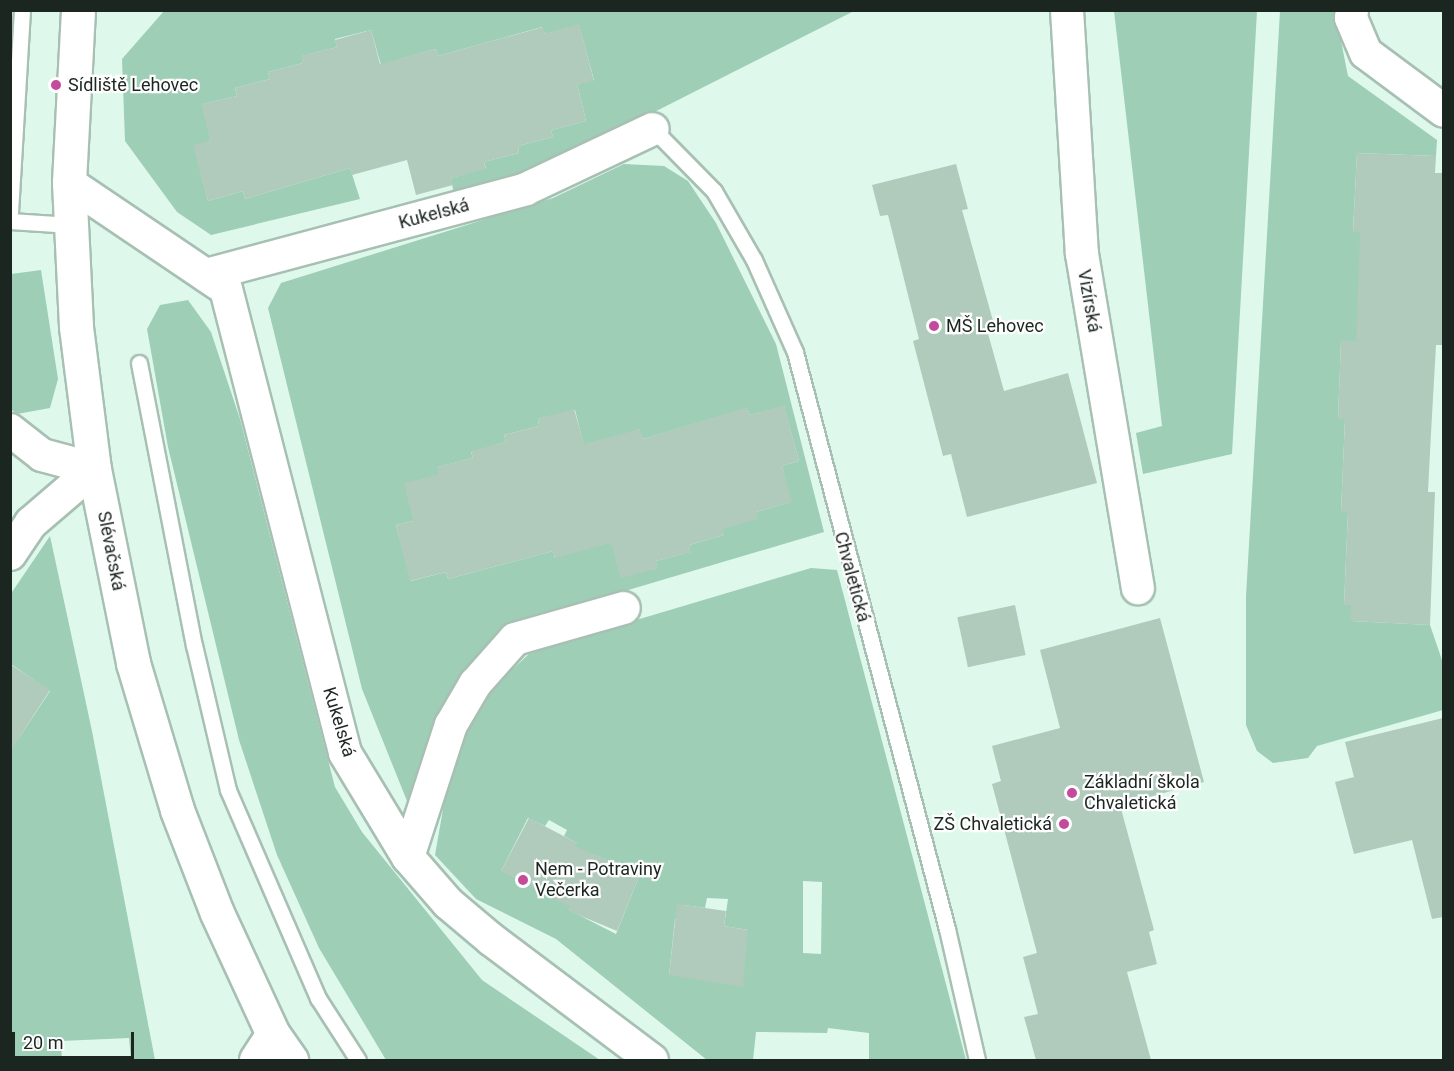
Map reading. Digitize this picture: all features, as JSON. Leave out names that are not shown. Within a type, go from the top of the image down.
[{"type":"street","name":"Slévačská","points":[[78,10],[69,183],[76,327],[94,469],[133,663],[177,810],[273,1052]]},
{"type":"street","name":"Vizírská","points":[[1067,10],[1082,254],[1138,588]]},
{"type":"street","points":[[1352,10],[1351,18],[1366,53],[1443,111]]},
{"type":"street","name":"Kukelská","points":[[206,275],[526,189],[653,129]]},
{"type":"street","name":"Kukelská","points":[[69,183],[226,289],[345,753],[408,857],[448,903],[492,940],[652,1060]]},
{"type":"street","points":[[10,430],[42,455],[94,469]]},
{"type":"street","points":[[10,554],[31,523],[94,469]]},
{"type":"street","points":[[408,857],[451,725],[475,684],[515,639],[624,608]]},
{"type":"lane","points":[[10,212],[21,10]]},
{"type":"lane","name":"Chvaletická","points":[[653,129],[714,190],[754,260],[795,352],[947,929],[977,1060]]},
{"type":"lane","points":[[10,221],[71,225]]},
{"type":"lane","points":[[139,363],[194,645],[228,789],[318,998],[358,1060]]},
{"type":"green space","points":[[164,11],[854,11],[520,180],[455,201],[451,178],[486,168],[484,162],[519,153],[518,146],[553,137],[551,130],[586,121],[577,84],[594,80],[579,25],[545,34],[542,27],[438,56],[436,49],[400,59],[389,93],[371,30],[335,39],[337,47],[302,56],[303,63],[268,72],[270,79],[235,88],[237,96],[202,104],[211,141],[194,146],[208,201],[243,191],[245,199],[350,168],[360,199],[211,235],[177,212],[125,141],[122,59]]},
{"type":"green space","points":[[1114,11],[1257,11],[1232,454],[1143,474],[1136,433],[1162,426]]},
{"type":"green space","points":[[1280,11],[1335,11],[1348,76],[1437,140],[1436,156],[1357,153],[1353,231],[1360,232],[1363,341],[1341,341],[1338,419],[1345,419],[1341,512],[1348,512],[1344,604],[1351,605],[1351,621],[1430,625],[1443,663],[1443,710],[1317,746],[1308,758],[1273,763],[1257,751],[1246,725],[1246,596]]},
{"type":"green space","points":[[624,164],[664,166],[688,181],[716,223],[776,344],[824,532],[517,623],[495,640],[454,684],[407,801],[362,689],[268,308],[281,283],[553,198]],"holes":[[[784,406],[799,461],[782,466],[791,502],[756,512],[722,529],[724,535],[689,545],[690,552],[656,561],[657,568],[621,577],[604,514],[555,558],[553,551],[448,579],[446,572],[411,581],[396,525],[413,521],[439,474],[438,467],[473,458],[471,452],[506,442],[504,435],[539,426],[538,419],[575,410],[591,474],[639,429],[643,439],[747,408],[750,415]]]},
{"type":"green space","points":[[41,270],[58,379],[50,408],[17,414],[10,409],[11,274]]},
{"type":"green space","points":[[188,300],[211,332],[240,419],[335,787],[362,832],[482,980],[600,1060],[386,1060],[319,948],[277,855],[239,740],[168,447],[147,329],[160,305]]},
{"type":"green space","points":[[50,536],[92,731],[155,1060],[131,1060],[129,1038],[61,1041],[62,1060],[11,1060],[10,733],[19,738],[50,691],[11,664],[10,595]]},
{"type":"green space","points":[[811,568],[837,570],[966,1060],[869,1060],[869,1033],[828,1028],[827,1033],[756,1032],[753,1060],[707,1060],[556,939],[476,899],[435,855],[453,752],[492,689],[532,651]],"holes":[[[528,818],[545,826],[549,820],[567,830],[564,836],[577,843],[501,871]],[[593,854],[636,873],[638,879],[616,934],[569,910]],[[803,881],[822,882],[821,954],[803,953]],[[707,898],[728,899],[724,926],[748,930],[669,975],[675,919],[681,919],[684,905],[705,908]]]},
{"type":"building","points":[[579,24],[594,81],[577,84],[586,121],[551,130],[553,137],[518,146],[519,153],[484,162],[486,169],[451,178],[453,185],[416,195],[407,160],[352,175],[350,168],[245,199],[243,191],[208,201],[193,145],[211,141],[201,104],[237,96],[235,88],[270,79],[268,72],[303,63],[301,56],[337,47],[335,40],[371,30],[380,64],[436,49],[438,56],[543,27],[545,34]]},
{"type":"building","points":[[1357,153],[1436,156],[1435,173],[1442,173],[1442,345],[1436,345],[1428,492],[1435,492],[1430,625],[1350,621],[1351,605],[1344,605],[1348,512],[1341,512],[1345,419],[1338,419],[1341,340],[1356,341],[1360,232],[1353,232]]},
{"type":"building","points":[[956,164],[968,209],[962,210],[995,328],[987,330],[1004,391],[1068,373],[1097,483],[967,517],[951,454],[943,456],[913,341],[919,339],[888,215],[880,216],[872,185]]},
{"type":"building","points":[[784,405],[799,461],[782,466],[792,502],[756,512],[758,519],[723,529],[724,535],[689,545],[691,552],[656,561],[658,568],[621,578],[611,543],[555,558],[553,551],[448,579],[446,572],[410,581],[396,525],[413,521],[404,483],[439,474],[437,467],[473,458],[471,451],[506,442],[504,435],[539,426],[538,419],[574,409],[584,444],[640,429],[643,439],[747,407],[750,415]]},
{"type":"building","points":[[1015,605],[1026,655],[968,667],[957,617]]},
{"type":"building","name":"ZŠ Chvaletická","points":[[1160,618],[1204,782],[1120,805],[1154,930],[1149,932],[1157,964],[1127,972],[1151,1060],[1036,1060],[1024,1017],[1038,1014],[1023,957],[1037,953],[992,784],[1001,781],[992,746],[1060,728],[1040,650]]},
{"type":"building","points":[[10,664],[50,690],[10,752]]},
{"type":"building","points":[[1443,718],[1443,917],[1432,919],[1412,840],[1354,854],[1335,782],[1354,777],[1345,742]]},
{"type":"building","points":[[529,818],[577,843],[575,846],[640,874],[617,931],[569,911],[570,907],[501,871]]},
{"type":"building","points":[[677,904],[726,911],[724,926],[748,930],[743,987],[669,975]]},
{"type":"place","name":"Sídliště Lehovec","points":[[56,85]]},
{"type":"place","name":"MŠ Lehovec","points":[[934,326]]},
{"type":"place","name":"Základní škola Chvaletická","points":[[1072,793]]},
{"type":"place","name":"ZŠ Chvaletická","points":[[1064,824]]},
{"type":"place","name":"Nem - Potraviny Večerka","points":[[523,880]]}]
